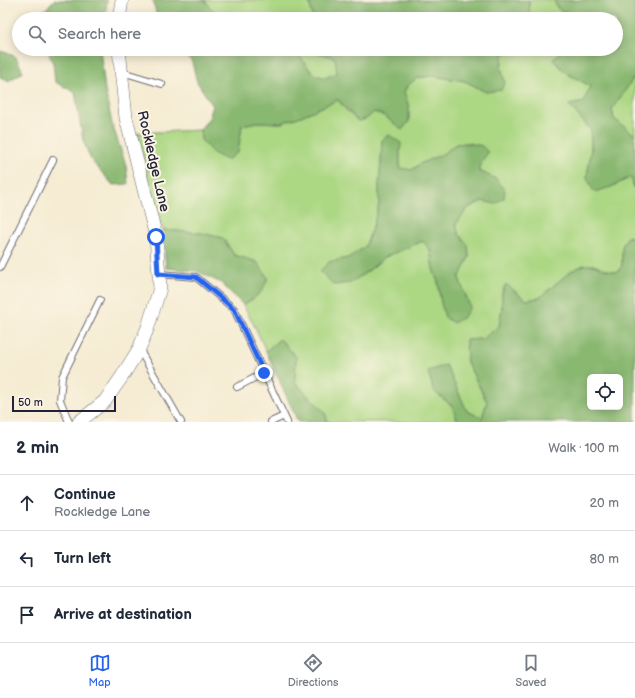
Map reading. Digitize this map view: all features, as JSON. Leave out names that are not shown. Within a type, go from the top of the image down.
[{"type":"street","points":[[120,12],[122,0]]},
{"type":"street","name":"Rockledge Lane","points":[[79,422],[105,401],[139,349],[148,327],[160,288],[156,237],[126,118],[120,56]]},
{"type":"lane","points":[[122,72],[162,84]]},
{"type":"lane","points":[[0,267],[53,160]]},
{"type":"lane","points":[[158,274],[196,277],[234,309],[287,422]]},
{"type":"lane","points":[[69,422],[60,400],[62,378],[100,300]]},
{"type":"lane","points":[[139,349],[181,422]]},
{"type":"lane","points":[[237,387],[264,373]]},
{"type":"lane","points":[[271,422],[284,416]]},
{"type":"green space","points":[[54,0],[107,0],[106,12],[43,12]]},
{"type":"green space","points":[[153,0],[205,0],[215,12],[156,12]]},
{"type":"green space","points":[[205,0],[309,0],[312,12],[215,12]]},
{"type":"green space","points":[[309,0],[529,0],[530,12],[312,12]]},
{"type":"green space","points":[[529,0],[554,0],[557,8],[570,12],[530,12]]},
{"type":"green space","points":[[554,0],[635,0],[635,76],[612,109],[614,119],[635,135],[635,190],[631,177],[611,187],[594,192],[587,177],[591,151],[591,130],[569,105],[584,102],[590,86],[568,74],[553,60],[557,56],[623,56],[623,12],[562,12]]},
{"type":"green space","points":[[0,51],[16,57],[23,72],[8,81],[0,77]]},
{"type":"green space","points":[[50,56],[101,56],[105,90],[112,124],[126,165],[128,184],[113,185],[91,160],[83,140],[75,92],[55,82],[53,63]]},
{"type":"green space","points":[[188,56],[299,56],[313,74],[325,78],[337,73],[335,58],[328,56],[503,56],[501,68],[505,82],[501,90],[486,92],[465,81],[432,76],[417,78],[407,86],[404,92],[409,107],[409,121],[402,130],[385,116],[374,112],[366,119],[358,121],[338,100],[281,123],[257,122],[242,125],[238,152],[227,160],[213,153],[201,140],[200,130],[209,118],[213,106],[197,82],[192,62]]},
{"type":"green space","points":[[299,56],[335,57],[337,73],[325,78],[313,74]]},
{"type":"green space","points":[[503,56],[557,56],[553,60],[568,74],[590,86],[584,102],[569,105],[591,130],[591,151],[587,177],[611,187],[631,177],[635,190],[635,237],[627,237],[622,247],[622,265],[618,272],[593,265],[584,265],[571,271],[539,298],[526,300],[505,285],[502,293],[502,308],[499,326],[483,339],[466,340],[467,362],[487,402],[482,418],[467,411],[446,365],[428,372],[434,391],[452,406],[458,422],[328,422],[324,411],[295,382],[296,357],[280,339],[266,351],[243,305],[253,299],[257,262],[234,255],[223,238],[201,233],[163,230],[150,189],[137,133],[200,130],[202,141],[238,152],[242,125],[257,122],[281,123],[338,100],[358,121],[366,119],[374,112],[385,116],[402,130],[409,121],[409,107],[404,92],[407,86],[417,78],[432,76],[465,81],[486,92],[505,82],[501,68]],"holes":[[[382,140],[400,152],[400,168],[412,170],[420,164],[441,155],[456,144],[468,143],[482,146],[488,152],[481,161],[479,171],[496,179],[482,201],[468,208],[456,224],[458,233],[468,245],[469,257],[459,278],[470,307],[441,303],[438,282],[433,269],[430,250],[423,241],[385,257],[350,283],[329,262],[348,258],[365,247],[379,204]]]},
{"type":"green space","points":[[635,76],[635,135],[614,119],[612,109]]},
{"type":"green space","points":[[389,135],[401,143],[400,168],[412,170],[420,164],[441,155],[456,144],[468,143],[482,146],[488,152],[482,161],[479,171],[496,179],[505,190],[504,198],[495,204],[482,201],[468,208],[456,224],[458,233],[468,245],[469,257],[459,278],[470,307],[464,317],[453,323],[445,317],[438,282],[433,269],[430,250],[423,241],[385,257],[350,283],[334,285],[320,271],[329,262],[348,258],[365,247],[379,204],[382,140]]},
{"type":"green space","points":[[163,230],[201,233],[223,238],[234,255],[257,262],[268,278],[262,291],[243,305],[221,283],[197,271],[166,268]]},
{"type":"green space","points":[[627,237],[635,237],[635,422],[458,422],[452,406],[434,391],[428,371],[446,365],[467,411],[482,418],[487,402],[467,362],[466,340],[483,339],[499,326],[502,308],[502,293],[506,284],[526,300],[539,298],[571,271],[584,265],[593,265],[618,272],[622,265],[622,247]]},
{"type":"green space","points":[[280,339],[296,357],[295,382],[324,411],[328,422],[298,422],[266,351]]},
{"type":"route","points":[[156,237],[158,274],[196,277],[234,309],[264,373]]}]
